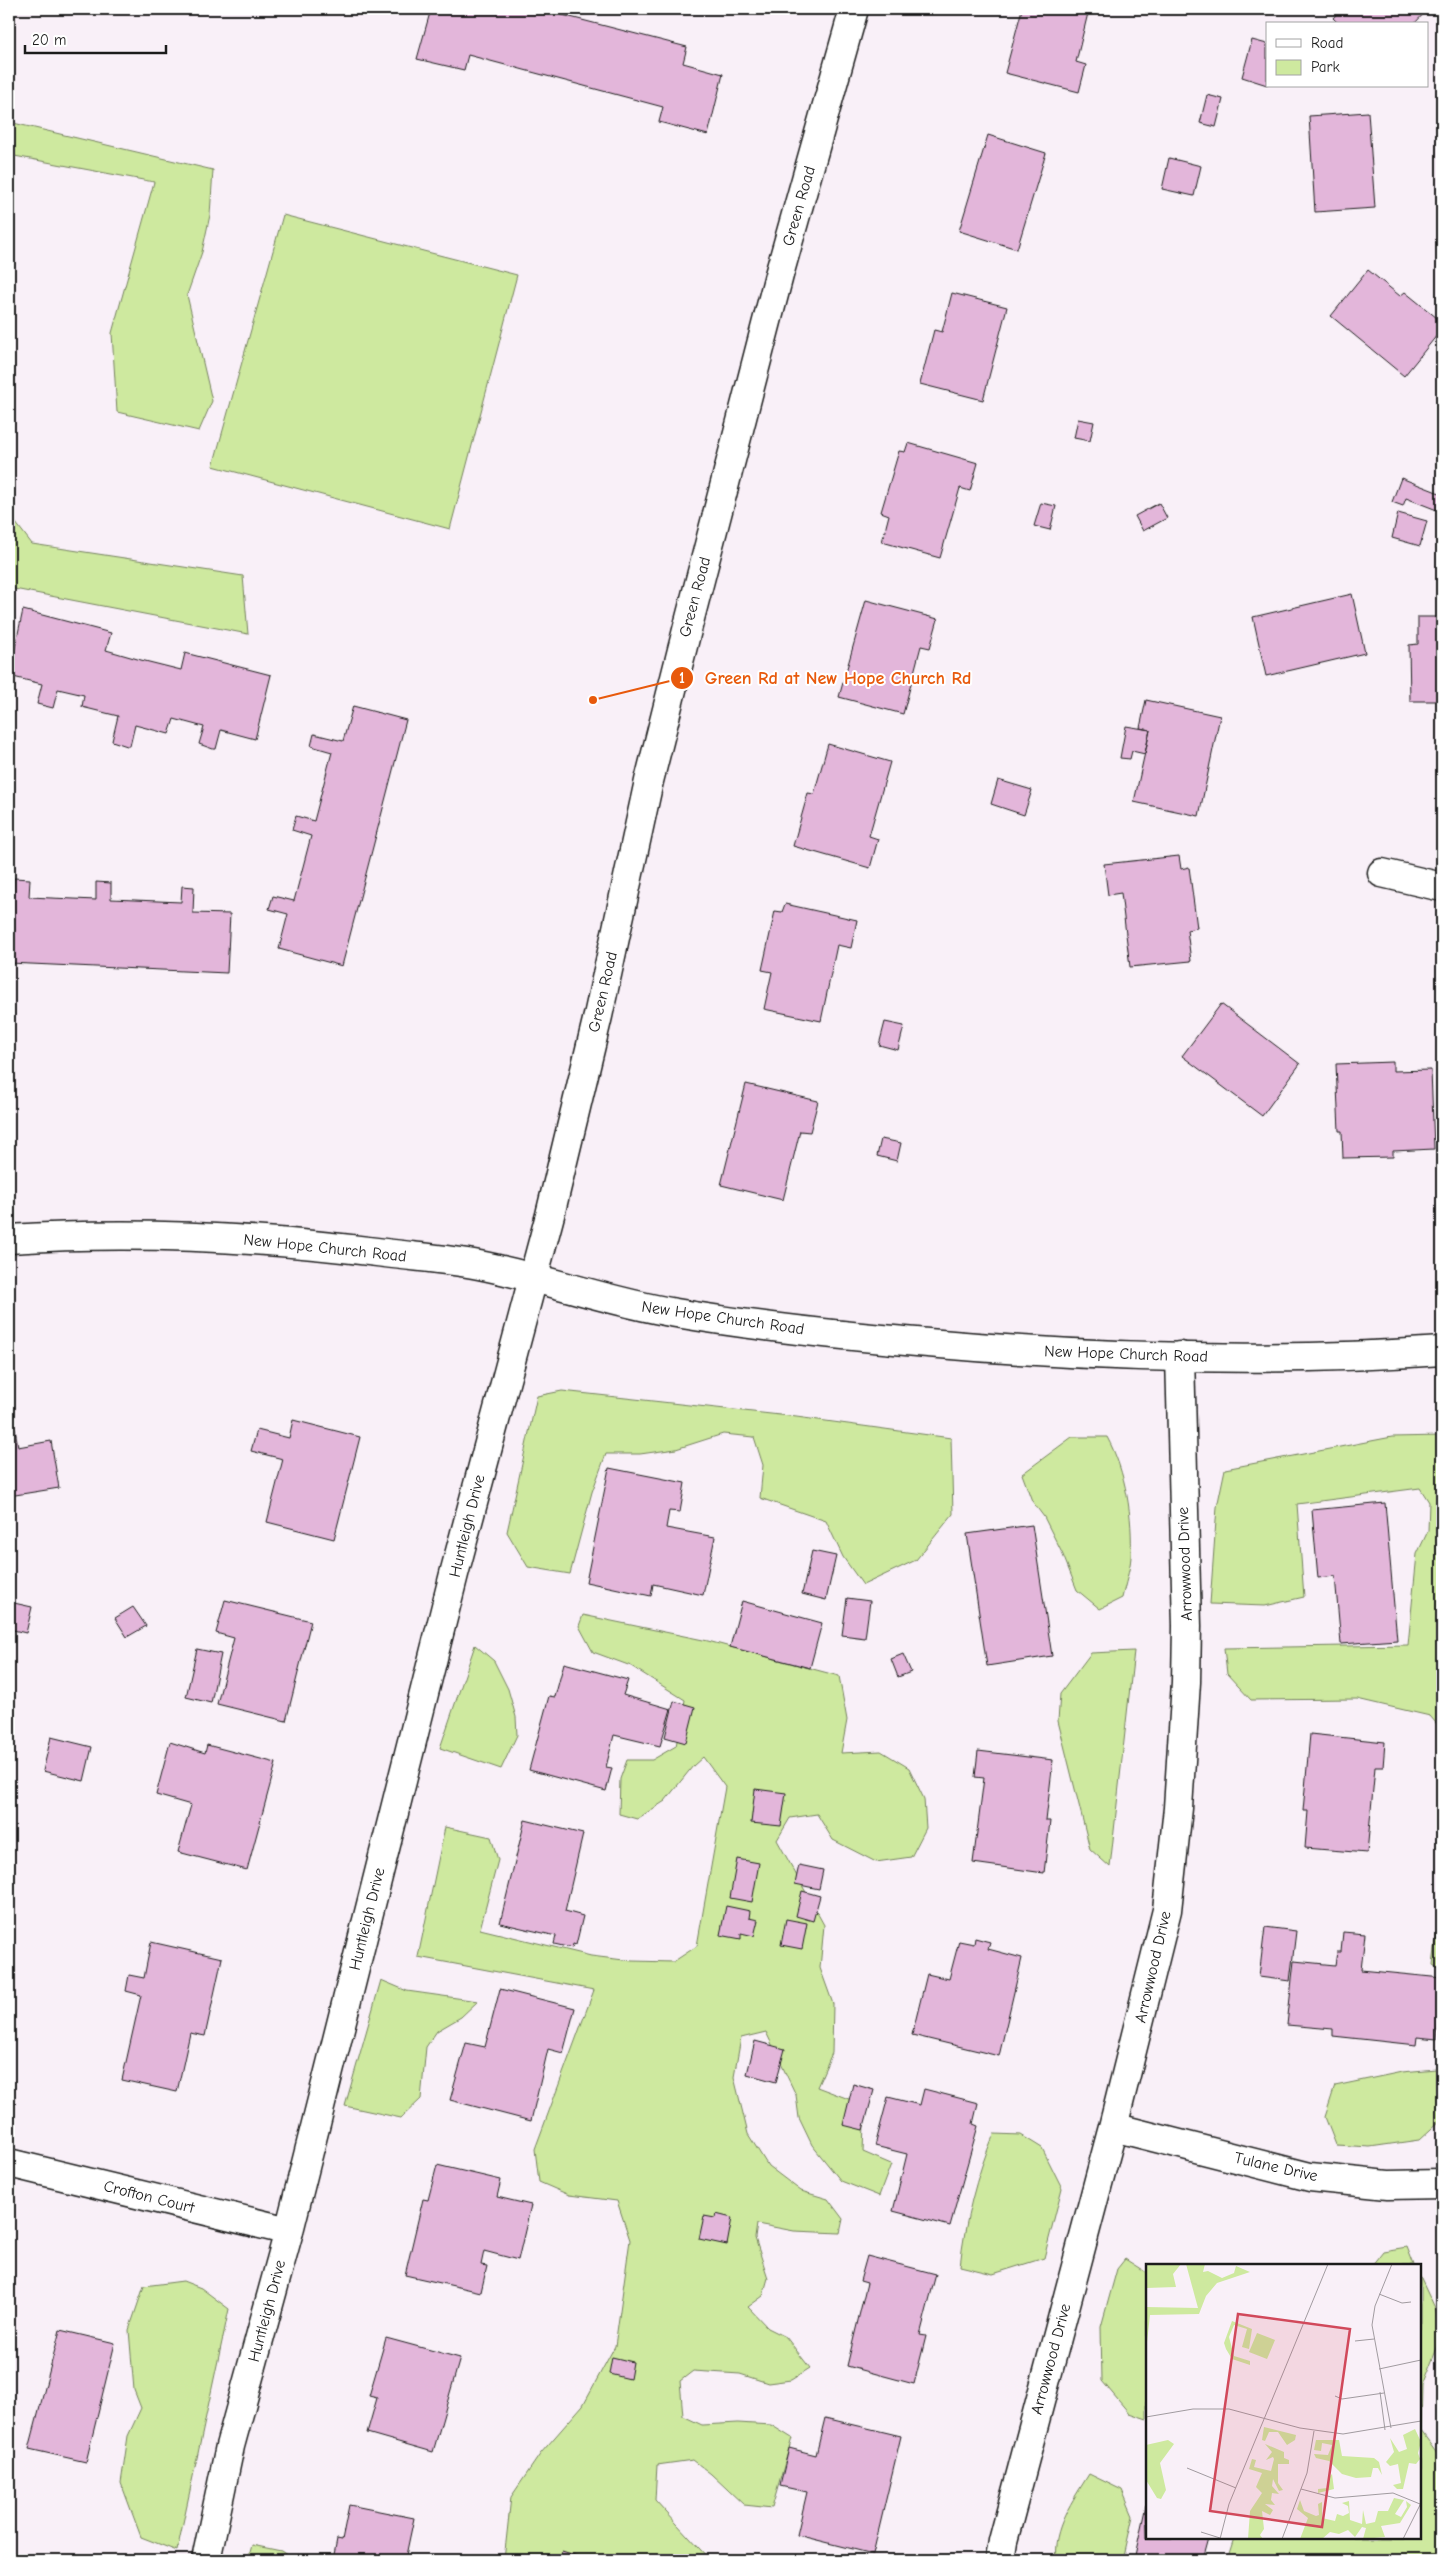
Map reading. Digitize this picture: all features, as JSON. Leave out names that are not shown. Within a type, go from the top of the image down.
[{"type":"street","name":"Green Road","points":[[532,1278],[550,1215],[589,1054],[649,781],[687,630],[779,275],[854,9]]},
{"type":"street","points":[[1382,873],[1442,887]]},
{"type":"street","name":"New Hope Church Road","points":[[9,1239],[108,1234],[214,1237],[328,1246],[477,1265],[532,1278],[615,1302],[747,1324],[1002,1350],[1180,1356],[1391,1354],[1442,1350]]},
{"type":"street","name":"Huntleigh Drive","points":[[206,2560],[230,2446],[289,2231],[456,1565],[532,1278]]},
{"type":"street","name":"Arrowwood Drive","points":[[1000,2560],[1003,2541],[1113,2127],[1167,1910],[1178,1808],[1188,1626],[1180,1356]]},
{"type":"street","name":"Tulane Drive","points":[[1113,2127],[1310,2177],[1388,2185],[1442,2184]]},
{"type":"street","name":"Crofton Court","points":[[9,2163],[289,2231]]},
{"type":"green space","points":[[9,122],[213,170],[210,215],[202,252],[187,295],[212,401],[199,431],[117,412],[112,333],[154,182],[9,155]]},
{"type":"green space","points":[[283,215],[517,275],[450,529],[213,466]]},
{"type":"green space","points":[[9,514],[32,544],[243,576],[248,634],[9,588]]},
{"type":"green space","points":[[562,1391],[789,1416],[951,1438],[953,1514],[916,1560],[863,1585],[843,1557],[826,1521],[760,1498],[763,1465],[754,1437],[723,1434],[676,1449],[640,1454],[606,1454],[592,1492],[570,1574],[528,1567],[507,1532],[537,1396]]},
{"type":"green space","points":[[1442,1436],[1442,1730],[1430,1716],[1357,1699],[1251,1700],[1227,1674],[1224,1648],[1408,1645],[1417,1554],[1428,1531],[1429,1502],[1420,1488],[1297,1504],[1304,1597],[1265,1606],[1210,1604],[1217,1507],[1225,1469],[1392,1437]]},
{"type":"green space","points":[[1072,1437],[1107,1437],[1119,1465],[1127,1495],[1131,1526],[1129,1572],[1122,1598],[1100,1609],[1077,1590],[1063,1555],[1044,1517],[1032,1501],[1022,1474]]},
{"type":"green space","points":[[583,1615],[708,1641],[839,1676],[847,1720],[841,1753],[881,1751],[909,1768],[924,1799],[926,1828],[911,1857],[876,1862],[833,1840],[817,1814],[790,1818],[777,1840],[824,1925],[820,1968],[833,2004],[832,2053],[817,2087],[854,2101],[864,2123],[863,2152],[891,2164],[879,2196],[841,2181],[812,2145],[799,2118],[796,2095],[766,2032],[741,2038],[734,2077],[748,2134],[768,2166],[801,2191],[828,2199],[843,2219],[840,2233],[794,2231],[757,2224],[755,2238],[768,2278],[763,2296],[748,2307],[768,2328],[786,2337],[810,2368],[791,2380],[768,2383],[740,2374],[693,2371],[680,2381],[683,2416],[702,2425],[738,2423],[771,2425],[792,2438],[772,2508],[744,2505],[693,2460],[657,2465],[655,2500],[710,2560],[504,2560],[511,2497],[541,2453],[583,2405],[615,2346],[630,2240],[617,2201],[569,2195],[539,2182],[535,2149],[594,1990],[418,1957],[445,1827],[491,1837],[498,1860],[480,1929],[591,1956],[632,1961],[673,1962],[697,1946],[725,1787],[703,1757],[693,1766],[665,1801],[637,1819],[619,1814],[620,1779],[627,1760],[652,1760],[676,1746],[685,1700],[631,1666],[593,1652],[579,1626]]},
{"type":"green space","points":[[475,1645],[494,1661],[508,1689],[516,1717],[517,1735],[501,1769],[440,1748]]},
{"type":"green space","points":[[1134,1651],[1110,1867],[1090,1849],[1058,1721],[1060,1694],[1091,1653]]},
{"type":"green space","points":[[1442,1921],[1442,1971],[1433,1965],[1438,1927]]},
{"type":"green space","points":[[381,1980],[407,1991],[478,2001],[461,2017],[437,2031],[426,2047],[421,2099],[401,2118],[345,2106]]},
{"type":"green space","points":[[1442,2065],[1442,2119],[1419,2140],[1370,2147],[1336,2145],[1325,2117],[1335,2086],[1402,2072],[1436,2069]]},
{"type":"green space","points":[[994,2134],[1021,2135],[1042,2148],[1062,2188],[1044,2258],[993,2274],[960,2266],[972,2199]]},
{"type":"green space","points":[[1407,2247],[1414,2264],[1373,2264],[1383,2251]]},
{"type":"green space","points":[[1125,2259],[1146,2272],[1146,2419],[1129,2413],[1102,2381],[1101,2327],[1117,2269]]},
{"type":"green space","points":[[1421,2279],[1436,2311],[1441,2338],[1422,2386],[1421,2431]]},
{"type":"green space","points":[[183,2281],[201,2288],[229,2309],[177,2551],[141,2537],[121,2483],[128,2436],[141,2408],[134,2390],[129,2330],[144,2286]]},
{"type":"green space","points":[[1421,2431],[1438,2454],[1442,2456],[1442,2560],[1228,2560],[1235,2539],[1421,2539]]},
{"type":"green space","points":[[1089,2474],[1122,2490],[1133,2516],[1123,2560],[1056,2560],[1057,2537],[1060,2526],[1070,2504]]},
{"type":"green space","points":[[252,2545],[281,2551],[294,2560],[248,2560]]},
{"type":"building","points":[[431,9],[539,9],[687,47],[683,63],[723,74],[708,135],[659,122],[663,107],[468,55],[464,70],[417,59]]},
{"type":"building","points":[[1022,9],[1089,9],[1076,62],[1086,65],[1079,92],[1005,73]]},
{"type":"building","points":[[1341,9],[1428,9],[1416,22],[1337,22],[1333,18]]},
{"type":"building","points":[[1252,40],[1266,44],[1266,85],[1242,77]]},
{"type":"building","points":[[1207,95],[1223,99],[1216,127],[1200,123]]},
{"type":"building","points":[[1368,112],[1375,208],[1315,212],[1309,116]]},
{"type":"building","points":[[988,135],[1046,153],[1017,249],[959,231]]},
{"type":"building","points":[[1169,158],[1201,166],[1194,196],[1162,189]]},
{"type":"building","points":[[1368,270],[1400,296],[1405,292],[1442,322],[1442,329],[1404,376],[1331,316]]},
{"type":"building","points":[[952,293],[1007,307],[983,400],[920,384],[934,330],[942,332]]},
{"type":"building","points":[[1078,419],[1094,422],[1090,441],[1074,438]]},
{"type":"building","points":[[908,443],[978,463],[970,491],[960,488],[940,558],[882,542],[889,515],[881,512],[899,451],[905,452]]},
{"type":"building","points":[[1401,478],[1442,494],[1442,512],[1406,498],[1403,506],[1392,502]]},
{"type":"building","points":[[1041,503],[1056,506],[1050,530],[1034,526]]},
{"type":"building","points":[[1159,503],[1167,518],[1143,531],[1135,516]]},
{"type":"building","points":[[1398,513],[1427,521],[1420,546],[1392,538]]},
{"type":"building","points":[[1352,594],[1365,653],[1266,676],[1253,617]]},
{"type":"building","points":[[866,600],[938,619],[930,648],[921,646],[903,714],[839,697]]},
{"type":"building","points":[[23,610],[111,633],[106,650],[141,660],[181,670],[185,653],[271,675],[255,739],[221,730],[216,749],[213,749],[199,744],[204,727],[174,719],[169,734],[135,725],[130,746],[127,746],[112,741],[118,716],[82,707],[84,695],[58,689],[53,708],[37,704],[42,684],[9,676]]},
{"type":"building","points":[[1418,617],[1442,617],[1442,701],[1410,701],[1409,645],[1418,644]]},
{"type":"building","points":[[1146,700],[1220,716],[1199,816],[1134,802],[1150,730],[1140,728]]},
{"type":"building","points":[[353,706],[406,720],[342,966],[279,949],[288,914],[269,909],[273,896],[294,901],[311,836],[292,830],[296,816],[314,821],[332,752],[311,746],[314,734],[343,741]]},
{"type":"building","points":[[1126,726],[1150,730],[1145,754],[1132,751],[1130,759],[1120,758]]},
{"type":"building","points":[[828,744],[890,762],[869,836],[878,839],[870,868],[793,846],[808,793],[814,794]]},
{"type":"building","points":[[998,780],[1032,790],[1024,815],[991,804]]},
{"type":"building","points":[[1179,856],[1181,869],[1189,867],[1197,928],[1187,930],[1191,961],[1130,967],[1121,893],[1108,895],[1104,864]]},
{"type":"building","points":[[14,878],[30,879],[29,897],[96,900],[96,882],[111,883],[111,899],[181,902],[182,886],[194,887],[193,913],[230,914],[227,973],[9,963],[9,899],[13,899]]},
{"type":"building","points":[[785,904],[857,920],[851,948],[837,945],[821,1021],[764,1009],[772,972],[762,970],[775,911],[782,912]]},
{"type":"building","points":[[1221,1004],[1300,1064],[1262,1116],[1182,1056]]},
{"type":"building","points":[[885,1022],[904,1026],[898,1050],[879,1045]]},
{"type":"building","points":[[1393,1062],[1393,1071],[1431,1070],[1434,1149],[1393,1151],[1393,1157],[1343,1158],[1342,1131],[1339,1131],[1336,1064]]},
{"type":"building","points":[[746,1084],[818,1101],[810,1132],[800,1131],[783,1200],[721,1185]]},
{"type":"building","points":[[881,1139],[901,1143],[897,1161],[877,1156]]},
{"type":"building","points":[[293,1420],[360,1437],[334,1539],[267,1522],[283,1459],[251,1451],[257,1430],[289,1438]]},
{"type":"building","points":[[15,1429],[18,1447],[51,1441],[59,1488],[9,1496],[9,1430]]},
{"type":"building","points":[[609,1468],[685,1483],[680,1512],[669,1511],[666,1528],[715,1537],[703,1595],[653,1584],[651,1596],[586,1582]]},
{"type":"building","points":[[1385,1503],[1397,1640],[1341,1644],[1335,1576],[1318,1578],[1312,1510]]},
{"type":"building","points":[[1032,1525],[1052,1656],[987,1666],[967,1534]]},
{"type":"building","points":[[812,1551],[836,1556],[826,1600],[802,1594]]},
{"type":"building","points":[[847,1598],[870,1601],[865,1638],[842,1635]]},
{"type":"building","points":[[225,1600],[311,1621],[286,1721],[217,1704],[234,1638],[216,1633]]},
{"type":"building","points":[[742,1601],[822,1623],[810,1668],[730,1647]]},
{"type":"building","points":[[14,1603],[32,1607],[26,1633],[9,1629]]},
{"type":"building","points":[[133,1607],[146,1626],[127,1637],[115,1618]]},
{"type":"building","points":[[197,1649],[221,1654],[211,1703],[186,1697]]},
{"type":"building","points":[[903,1654],[911,1672],[898,1677],[891,1659]]},
{"type":"building","points":[[564,1663],[628,1680],[623,1695],[671,1709],[660,1746],[614,1735],[606,1767],[612,1768],[606,1791],[529,1770],[549,1696],[555,1697]]},
{"type":"building","points":[[674,1701],[695,1707],[686,1743],[665,1737]]},
{"type":"building","points":[[1310,1734],[1385,1742],[1383,1767],[1375,1767],[1367,1853],[1305,1848],[1308,1811],[1303,1811]]},
{"type":"building","points":[[51,1737],[92,1747],[84,1781],[43,1771]]},
{"type":"building","points":[[170,1742],[205,1753],[207,1745],[276,1763],[247,1870],[178,1852],[191,1805],[156,1795]]},
{"type":"building","points":[[978,1751],[1053,1760],[1046,1821],[1050,1821],[1044,1873],[973,1863],[984,1778],[975,1777]]},
{"type":"building","points":[[755,1789],[786,1793],[781,1826],[751,1823]]},
{"type":"building","points":[[525,1820],[583,1834],[565,1911],[583,1916],[576,1945],[573,1944],[572,1948],[554,1944],[556,1936],[500,1923]]},
{"type":"building","points":[[737,1859],[759,1863],[752,1902],[730,1898]]},
{"type":"building","points":[[799,1865],[823,1870],[819,1889],[795,1884]]},
{"type":"building","points":[[802,1891],[820,1896],[813,1921],[796,1916]]},
{"type":"building","points":[[726,1906],[750,1911],[749,1918],[758,1920],[754,1936],[741,1933],[741,1939],[720,1935]]},
{"type":"building","points":[[786,1919],[807,1923],[802,1949],[781,1945]]},
{"type":"building","points":[[1265,1927],[1296,1931],[1290,1981],[1259,1977]]},
{"type":"building","points":[[1343,1932],[1365,1934],[1361,1970],[1442,1978],[1437,2039],[1417,2037],[1416,2045],[1333,2036],[1333,2029],[1287,2025],[1294,1961],[1335,1965],[1337,1952],[1341,1952]]},
{"type":"building","points":[[975,1938],[990,1942],[988,1949],[1022,1958],[999,2056],[912,2035],[927,1974],[949,1979],[959,1941],[974,1944]]},
{"type":"building","points":[[151,1942],[222,1958],[205,2036],[190,2033],[177,2092],[122,2080],[141,1995],[126,1991],[129,1975],[144,1978]]},
{"type":"building","points":[[500,1989],[575,2008],[563,2053],[548,2049],[531,2121],[450,2100],[466,2043],[485,2047]]},
{"type":"building","points":[[755,2041],[785,2049],[776,2082],[747,2074]]},
{"type":"building","points":[[853,2084],[874,2090],[863,2130],[843,2125]]},
{"type":"building","points":[[924,2089],[978,2103],[973,2124],[978,2126],[950,2226],[893,2211],[907,2154],[875,2146],[888,2097],[920,2105]]},
{"type":"building","points":[[437,2165],[501,2180],[497,2197],[531,2205],[518,2260],[484,2251],[481,2265],[487,2266],[481,2292],[405,2275],[423,2199],[428,2200]]},
{"type":"building","points":[[716,2214],[732,2218],[727,2245],[699,2239],[704,2216],[715,2218]]},
{"type":"building","points":[[867,2256],[936,2274],[920,2335],[926,2336],[914,2384],[847,2366],[867,2283],[860,2281]]},
{"type":"building","points":[[60,2330],[115,2343],[86,2462],[29,2449]]},
{"type":"building","points":[[386,2338],[460,2358],[433,2452],[367,2433],[377,2398],[369,2396]]},
{"type":"building","points":[[612,2357],[633,2362],[630,2379],[609,2374]]},
{"type":"building","points":[[825,2418],[901,2436],[873,2554],[797,2535],[807,2492],[780,2486],[789,2448],[816,2455]]},
{"type":"building","points":[[349,2505],[414,2518],[405,2560],[333,2560],[337,2539],[342,2540]]},
{"type":"building","points":[[1146,2505],[1146,2539],[1208,2539],[1202,2560],[1134,2560]]},
{"type":"building","points":[[562,2551],[584,2558],[584,2560],[559,2560]]},
{"type":"place","name":"Green Rd at New Hope Church Rd","points":[[593,700]]}]
